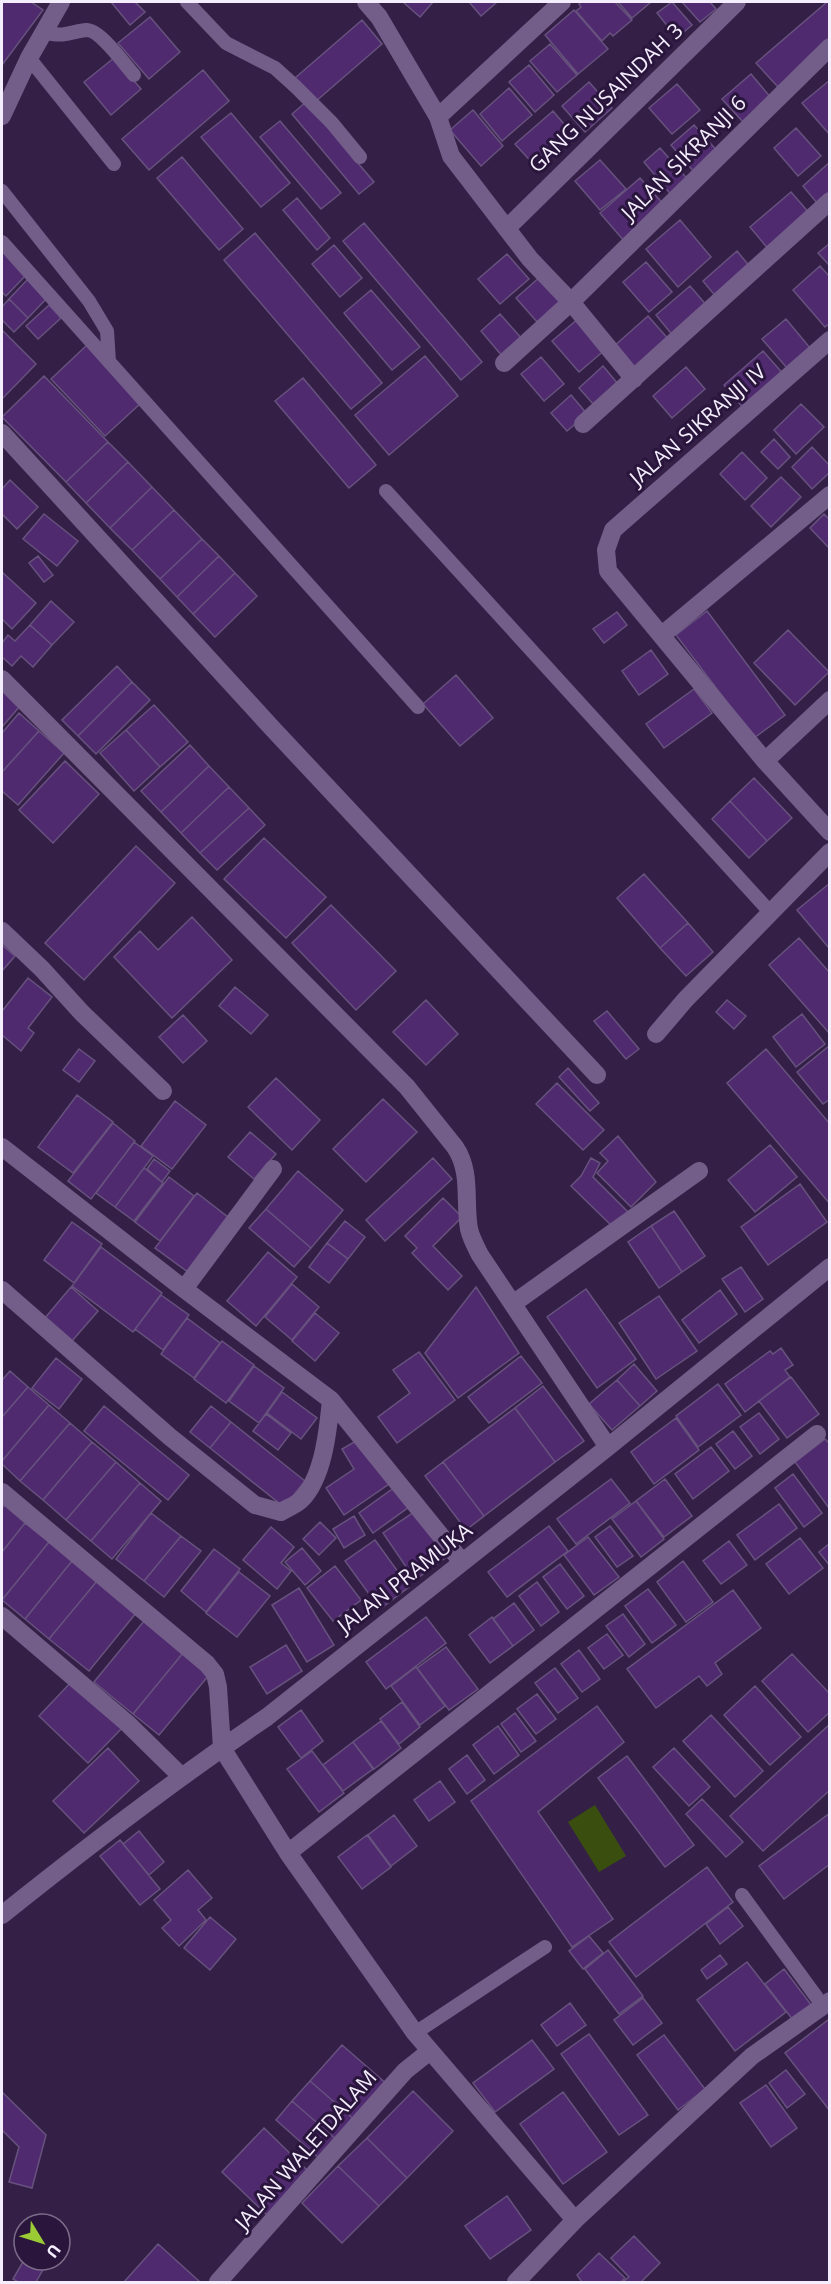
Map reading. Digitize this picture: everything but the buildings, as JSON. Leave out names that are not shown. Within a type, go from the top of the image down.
[{"type":"street","points":[[2,116],[29,58],[61,2]]},
{"type":"street","points":[[366,2],[379,17],[438,117],[451,156],[530,259],[571,302],[634,379]]},
{"type":"street","points":[[438,117],[562,2]]},
{"type":"street","name":"GANG NUSAINDAH 3","points":[[507,228],[738,2]]},
{"type":"street","name":"JALAN SIKRANJI 6","points":[[504,363],[571,302],[830,46]]},
{"type":"street","points":[[584,424],[830,201]]},
{"type":"street","name":"JALAN SIKRANJI IV","points":[[662,635],[608,571],[606,550],[613,530],[830,340]]},
{"type":"street","points":[[2,433],[264,719],[597,1075]]},
{"type":"street","points":[[830,495],[662,635],[765,761],[830,832]]},
{"type":"street","points":[[2,680],[407,1087],[462,1156],[470,1229],[480,1255],[514,1303],[608,1448]]},
{"type":"street","points":[[765,761],[830,700]]},
{"type":"street","points":[[656,1034],[685,1000],[830,852]]},
{"type":"street","points":[[2,931],[163,1091]]},
{"type":"street","points":[[2,1147],[331,1400],[462,1562]]},
{"type":"street","points":[[184,1289],[273,1169]]},
{"type":"street","points":[[514,1303],[699,1171]]},
{"type":"street","name":"JALAN PRAMUKA","points":[[2,1915],[182,1777],[267,1717],[608,1448],[828,1270]]},
{"type":"street","points":[[2,1290],[170,1437],[255,1505],[281,1512],[301,1500],[316,1475],[323,1454],[331,1400]]},
{"type":"street","points":[[288,1853],[817,1434]]},
{"type":"street","points":[[2,1492],[207,1664],[215,1674],[222,1748],[288,1853],[415,2033],[575,2220]]},
{"type":"street","points":[[2,1616],[127,1723],[182,1777]]},
{"type":"street","points":[[516,2283],[575,2220],[752,2056],[826,2003]]},
{"type":"street","name":"JALAN WALETDALAM","points":[[218,2283],[405,2071],[430,2050]]},
{"type":"lane","points":[[187,2],[226,43],[274,68],[296,87],[332,123],[360,157]]},
{"type":"lane","points":[[44,32],[57,36],[88,30],[98,34],[134,75]]},
{"type":"lane","points":[[29,58],[114,164]]},
{"type":"lane","points":[[2,191],[89,301],[107,331],[109,362]]},
{"type":"lane","points":[[2,242],[418,707]]},
{"type":"lane","points":[[386,491],[770,912]]},
{"type":"lane","points":[[742,1895],[826,2003]]},
{"type":"lane","points":[[415,2033],[545,1947]]},
{"type":"green space","points":[[595,1805],[626,1856],[599,1872],[568,1822]]}]
